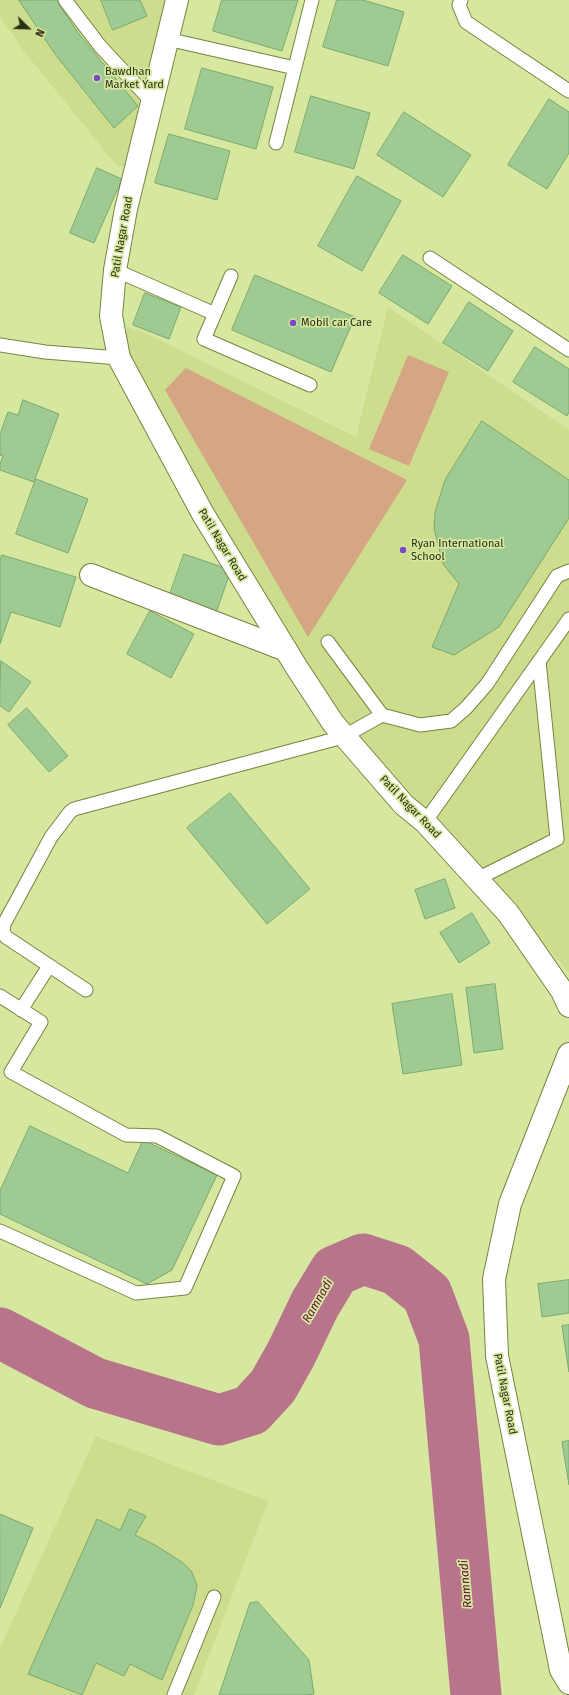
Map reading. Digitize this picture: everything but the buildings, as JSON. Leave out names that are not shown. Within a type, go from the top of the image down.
[{"type":"street","name":"Patil Nagar Road","points":[[177,0],[126,208],[115,270],[111,316],[119,358],[203,514],[286,650],[333,723],[343,737],[404,804],[425,822],[508,913],[562,991],[569,1006]]},
{"type":"street","points":[[91,574],[286,650]]},
{"type":"street","name":"Patil Nagar Road","points":[[565,1677],[497,1356],[494,1279],[510,1204],[569,1054]]},
{"type":"street","points":[[557,1695],[565,1677]]},
{"type":"lane","points":[[65,0],[100,46],[152,102]]},
{"type":"lane","points":[[276,143],[312,0]]},
{"type":"lane","points":[[461,0],[459,5],[466,22],[569,91]]},
{"type":"lane","points":[[167,39],[295,68]]},
{"type":"lane","points":[[430,258],[569,350]]},
{"type":"lane","points":[[115,270],[215,314]]},
{"type":"lane","points":[[232,276],[204,339],[310,386]]},
{"type":"lane","points":[[0,346],[44,352],[119,358]]},
{"type":"lane","points":[[328,642],[382,715],[420,724],[451,721],[466,708],[487,684],[557,576],[569,571]]},
{"type":"lane","points":[[425,822],[569,619]]},
{"type":"lane","points":[[486,874],[557,839],[540,661]]},
{"type":"lane","points":[[86,990],[6,937],[3,926],[51,837],[59,824],[70,812],[74,809],[343,737],[382,715]]},
{"type":"lane","points":[[21,1010],[49,966]]},
{"type":"lane","points":[[0,996],[41,1022],[11,1072],[126,1135],[157,1136],[234,1176],[185,1288],[136,1293],[0,1231]]},
{"type":"lane","points":[[174,1695],[214,1597]]},
{"type":"shaded area","name":"Bawdhan Market Yard","points":[[0,0],[167,0],[127,166],[118,167],[23,50],[0,16]]},
{"type":"shaded area","name":"Ryan International School","points":[[388,307],[569,430],[569,972],[387,774],[343,722],[303,661],[124,355],[127,327],[143,332],[356,437]]},
{"type":"shaded area","points":[[408,355],[449,372],[409,466],[369,449]]},
{"type":"shaded area","points":[[186,368],[407,480],[308,637],[165,390]]},
{"type":"shaded area","points":[[96,1436],[268,1501],[194,1695],[0,1695],[0,1648]]},
{"type":"waterway","name":"Ramnadi","points":[[0,1333],[95,1383],[219,1420],[251,1410],[273,1386],[291,1354],[315,1304],[335,1271],[363,1259],[397,1270],[427,1294],[444,1339],[476,1695]]},
{"type":"place","name":"Bawdhan Market Yard","points":[[97,78]]},
{"type":"place","name":"Mobil car Care","points":[[293,323]]},
{"type":"place","name":"Ryan International School","points":[[403,550]]}]
